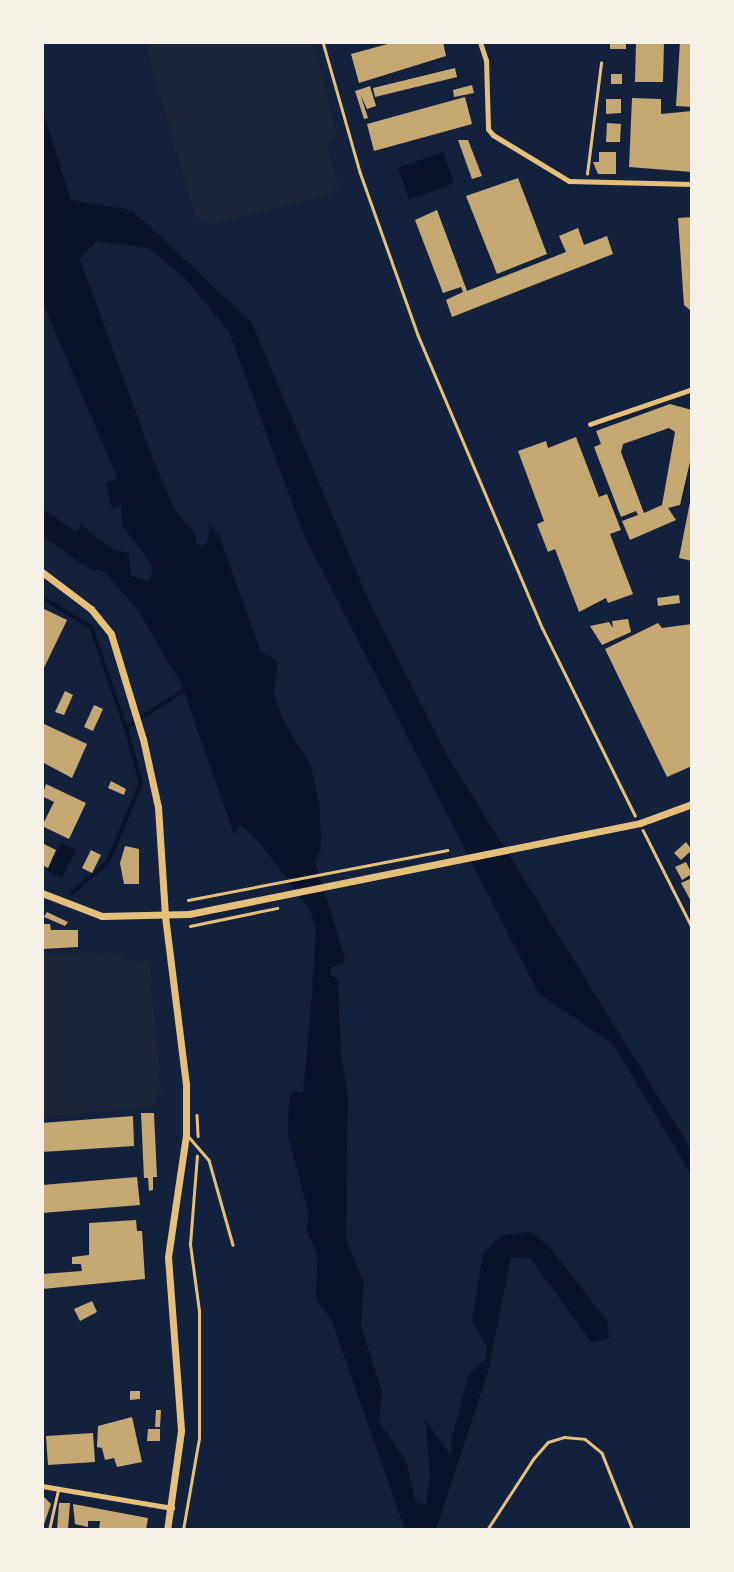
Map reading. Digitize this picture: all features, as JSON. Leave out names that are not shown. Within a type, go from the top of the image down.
[{"type":"street","points":[[480,42],[486,60],[488,129],[569,181],[692,184]]},
{"type":"street","points":[[590,424],[692,389]]},
{"type":"street","points":[[42,572],[91,609],[111,634],[152,775],[165,916],[181,1033],[186,1135],[168,1257],[181,1431],[167,1530]]},
{"type":"street","points":[[42,893],[103,916],[189,914],[639,823],[692,804]]},
{"type":"street","points":[[42,1486],[172,1508]]},
{"type":"lane","points":[[186,1135],[209,1160],[233,1245]]},
{"type":"lane","points":[[49,1530],[58,1490]]},
{"type":"path","points":[[323,42],[360,172],[418,335],[543,629],[692,928]]},
{"type":"path","points":[[586,182],[601,63]]},
{"type":"path","points":[[188,900],[455,849]]},
{"type":"path","points":[[183,1530],[200,1426],[198,1311],[190,1244],[198,1146],[197,1109]]},
{"type":"path","points":[[487,1530],[534,1458],[548,1442],[564,1437],[585,1439],[601,1453],[633,1530]]},
{"type":"shaded area","points":[[154,42],[312,42],[337,135],[327,144],[338,187],[328,195],[210,224],[196,218],[147,49]]},
{"type":"shaded area","points":[[42,108],[71,200],[132,210],[252,323],[370,604],[447,755],[692,1151],[692,1176],[613,1044],[539,994],[303,533],[229,332],[186,279],[148,248],[97,241],[80,259],[154,462],[174,508],[195,534],[196,542],[200,546],[207,543],[210,524],[220,538],[261,652],[278,661],[274,694],[283,720],[311,766],[320,809],[321,848],[315,862],[345,958],[344,964],[331,967],[330,975],[338,979],[341,1056],[348,1096],[346,1239],[364,1283],[361,1326],[382,1392],[379,1421],[406,1461],[416,1503],[426,1504],[430,1474],[425,1419],[452,1457],[451,1441],[469,1374],[486,1359],[487,1347],[472,1321],[483,1253],[502,1235],[530,1232],[549,1246],[607,1321],[609,1338],[592,1343],[530,1258],[511,1257],[488,1372],[436,1530],[405,1530],[331,1319],[316,1300],[317,1253],[306,1229],[309,1215],[288,1135],[289,1100],[293,1091],[303,1093],[311,1007],[316,928],[309,908],[259,842],[241,825],[234,835],[182,685],[138,610],[106,574],[67,544],[81,525],[114,550],[129,553],[131,576],[148,581],[152,576],[151,564],[122,525],[121,505],[112,509],[106,484],[117,477],[42,301]]},
{"type":"shaded area","points":[[443,152],[454,183],[409,200],[398,168]]},
{"type":"shaded area","points":[[61,843],[76,850],[62,878],[47,871]]},
{"type":"shaded area","points":[[110,952],[129,961],[149,960],[161,1091],[151,1107],[42,1117],[42,955]]},
{"type":"building","points":[[395,42],[443,42],[446,56],[359,83],[351,54]]},
{"type":"building","points":[[610,42],[626,42],[626,49],[610,49]]},
{"type":"building","points":[[636,42],[664,42],[663,82],[635,82]]},
{"type":"building","points":[[680,42],[692,42],[692,107],[676,106]]},
{"type":"building","points":[[455,68],[457,77],[375,97],[373,88]]},
{"type":"building","points":[[611,74],[622,74],[622,84],[611,84]]},
{"type":"building","points":[[472,85],[474,93],[454,97],[453,90]]},
{"type":"building","points":[[370,86],[376,106],[367,109],[361,96],[368,118],[364,119],[355,91]]},
{"type":"building","points":[[465,97],[472,124],[374,151],[367,124]]},
{"type":"building","points":[[632,98],[661,99],[661,114],[692,111],[692,172],[629,167]]},
{"type":"building","points":[[606,99],[621,99],[621,113],[606,114]]},
{"type":"building","points":[[607,123],[621,124],[620,142],[606,142]]},
{"type":"building","points":[[458,140],[468,140],[482,176],[472,179]]},
{"type":"building","points":[[599,152],[616,152],[616,174],[598,174],[593,162],[599,162]]},
{"type":"building","points":[[518,178],[547,254],[497,274],[466,196]]},
{"type":"building","points":[[437,210],[467,291],[566,252],[559,236],[578,228],[584,245],[607,236],[613,254],[452,317],[446,300],[463,292],[461,287],[443,293],[415,220]]},
{"type":"building","points":[[692,217],[690,310],[684,305],[678,218]]},
{"type":"building","points":[[670,404],[692,410],[692,453],[680,505],[668,508],[676,520],[630,540],[622,521],[638,515],[636,511],[621,517],[594,447],[601,444],[596,431]],"holes":[[[669,428],[675,432],[662,505],[644,513],[621,452],[623,444]]]},
{"type":"building","points":[[576,437],[599,497],[607,494],[621,530],[610,534],[633,594],[608,603],[606,598],[579,612],[555,549],[548,552],[537,524],[544,521],[518,451],[546,441],[548,448]]},
{"type":"building","points":[[692,497],[692,561],[679,558]]},
{"type":"building","points":[[679,595],[680,603],[658,606],[657,598]]},
{"type":"building","points":[[42,608],[67,620],[42,672]]},
{"type":"building","points":[[628,619],[631,632],[602,645],[590,626],[609,622],[613,628],[612,621]]},
{"type":"building","points":[[658,623],[662,628],[692,624],[692,766],[667,777],[605,649]]},
{"type":"building","points":[[65,691],[73,695],[64,715],[55,712]]},
{"type":"building","points":[[94,705],[103,709],[93,731],[84,727]]},
{"type":"building","points":[[42,723],[87,744],[72,778],[42,762]]},
{"type":"building","points":[[111,781],[126,789],[124,795],[108,788]]},
{"type":"building","points":[[46,784],[86,803],[69,839],[42,826],[54,802],[42,796]]},
{"type":"building","points":[[686,842],[692,850],[681,860],[674,853]]},
{"type":"building","points":[[44,844],[56,850],[48,868],[42,865]]},
{"type":"building","points":[[125,846],[139,849],[139,884],[124,884],[120,863]]},
{"type":"building","points":[[91,850],[101,855],[92,873],[82,868]]},
{"type":"building","points":[[686,862],[692,874],[682,880],[675,867]]},
{"type":"building","points":[[692,878],[692,903],[681,883]]},
{"type":"building","points":[[47,912],[68,922],[65,926],[44,917]]},
{"type":"building","points":[[42,924],[50,924],[51,930],[78,930],[78,947],[42,949]]},
{"type":"building","points":[[141,1113],[154,1113],[157,1177],[153,1177],[153,1190],[149,1191],[148,1178],[144,1178]]},
{"type":"building","points":[[133,1116],[134,1146],[42,1152],[42,1123]]},
{"type":"building","points":[[137,1177],[140,1205],[42,1213],[42,1185]]},
{"type":"building","points":[[136,1220],[137,1231],[142,1231],[145,1279],[42,1289],[42,1274],[82,1271],[81,1264],[72,1264],[72,1257],[89,1255],[89,1223]]},
{"type":"building","points":[[92,1301],[97,1312],[80,1321],[74,1309]]},
{"type":"building","points":[[130,1391],[140,1391],[140,1399],[130,1400]]},
{"type":"building","points":[[156,1410],[161,1410],[160,1427],[155,1427]]},
{"type":"building","points":[[132,1417],[142,1462],[117,1467],[114,1458],[105,1460],[102,1448],[97,1447],[98,1426]]},
{"type":"building","points":[[148,1429],[160,1429],[160,1441],[147,1441]]},
{"type":"building","points":[[93,1433],[95,1462],[48,1465],[46,1436]]},
{"type":"building","points":[[42,1495],[51,1504],[42,1530]]},
{"type":"building","points":[[59,1503],[70,1503],[68,1530],[57,1530]]},
{"type":"building","points":[[73,1504],[148,1518],[146,1530],[99,1530],[100,1521],[88,1521],[88,1527],[75,1524]]},
{"type":"waterway","points":[[42,522],[94,558]]},
{"type":"waterway","points":[[42,597],[92,628],[126,728]]},
{"type":"waterway","points":[[72,893],[108,862],[141,783],[126,728],[186,689]]}]
